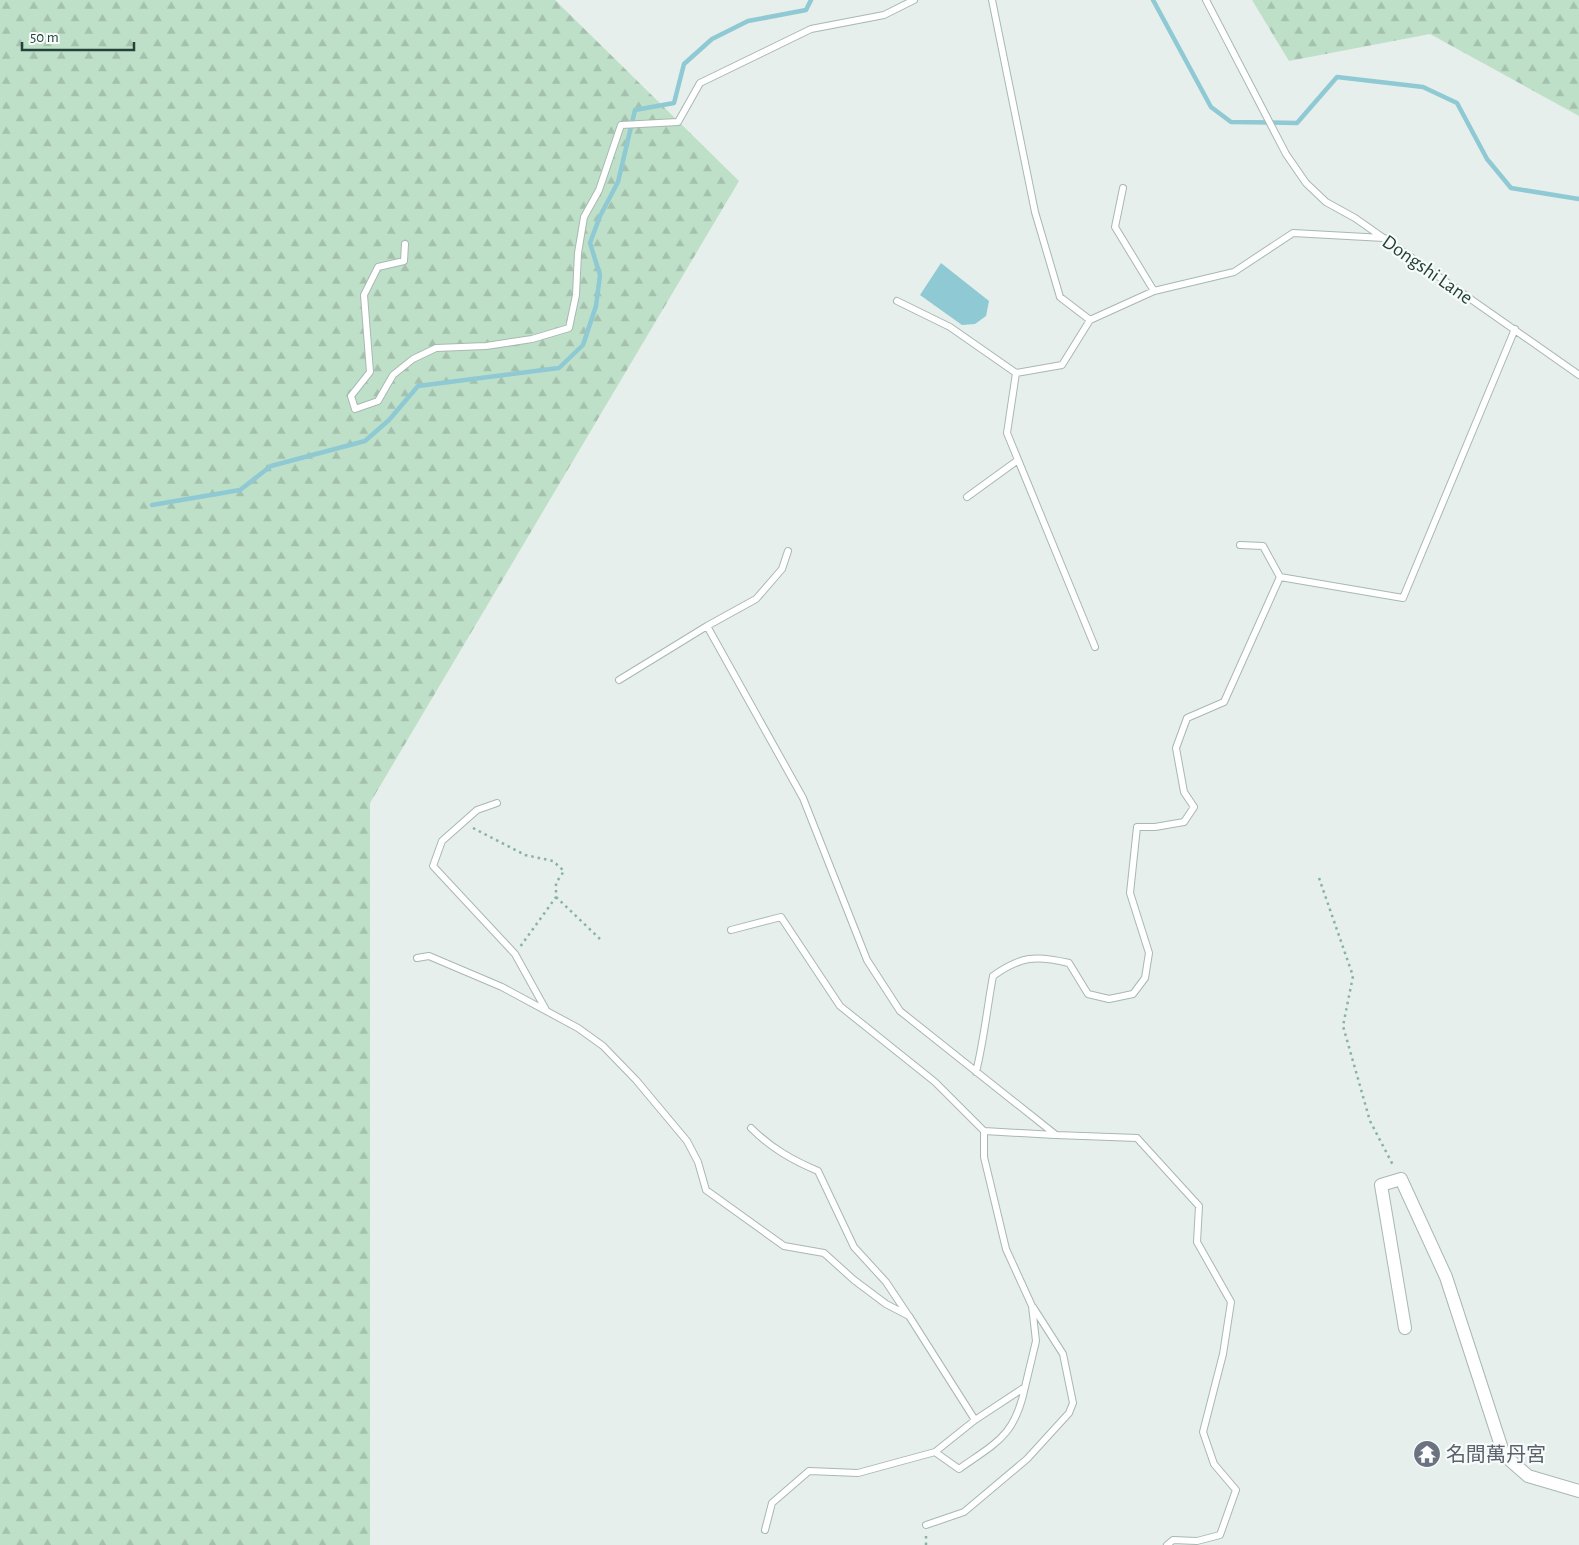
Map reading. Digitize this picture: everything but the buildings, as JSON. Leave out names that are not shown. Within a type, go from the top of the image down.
[{"type":"street","points":[[1405,1328],[1381,1185],[1401,1179],[1446,1277],[1504,1454],[1528,1476],[1579,1491]]},
{"type":"lane","points":[[405,244],[404,261],[378,267],[364,295],[370,372],[351,396],[355,409],[378,401],[393,375],[413,359],[436,348],[486,346],[523,340],[569,328],[576,295],[578,253],[584,217],[599,190],[621,125],[678,122],[700,83],[811,29],[884,15],[914,0]]},
{"type":"lane","points":[[992,0],[1035,212],[1060,297],[1090,320]]},
{"type":"lane","name":"Dongshi Lane","points":[[1206,0],[1286,154],[1306,183],[1326,202],[1384,238],[1579,375]]},
{"type":"lane","points":[[1123,188],[1115,227],[1154,291]]},
{"type":"lane","points":[[897,301],[950,327],[1016,373],[1062,365],[1090,320],[1154,291],[1234,272],[1293,233],[1384,238]]},
{"type":"lane","points":[[1280,577],[1403,598],[1515,329]]},
{"type":"lane","points":[[1016,373],[1007,433],[1095,647]]},
{"type":"lane","points":[[967,497],[1018,460]]},
{"type":"lane","points":[[1240,545],[1263,546],[1280,577]]},
{"type":"lane","points":[[619,680],[707,626],[756,599],[782,569],[788,551]]},
{"type":"lane","points":[[976,1072],[984,1037],[985,1015],[993,976],[1011,963],[1043,956],[1069,963],[1088,994],[1109,998],[1133,994],[1145,978],[1149,953],[1130,893],[1138,827],[1155,827],[1184,822],[1194,806],[1184,792],[1176,748],[1181,733],[1187,718],[1224,702],[1280,577]]},
{"type":"lane","points":[[707,626],[803,798],[867,960],[900,1011],[1056,1135]]},
{"type":"lane","points":[[497,803],[478,810],[442,841],[433,866],[515,954],[546,1011]]},
{"type":"lane","points":[[731,930],[781,917],[840,1006],[935,1082],[984,1131],[1137,1138],[1198,1206],[1197,1242],[1231,1302],[1223,1354],[1203,1432],[1214,1464],[1236,1490],[1220,1536],[1197,1541],[1173,1540],[1167,1545]]},
{"type":"lane","points":[[417,958],[429,956],[502,987],[578,1028],[603,1046],[636,1080],[687,1141],[698,1162],[706,1190],[784,1246],[824,1253],[854,1280],[886,1304],[909,1316]]},
{"type":"lane","points":[[751,1128],[770,1146],[799,1163],[818,1171],[854,1247],[886,1282],[976,1420]]},
{"type":"lane","points":[[926,1525],[964,1512],[1027,1460],[1069,1413],[1073,1403],[1063,1354],[1032,1306],[1006,1249],[984,1157],[984,1131]]},
{"type":"lane","points":[[935,1452],[959,1470],[1004,1437],[1020,1410],[1036,1341],[1032,1306]]},
{"type":"lane","points":[[765,1530],[772,1503],[809,1471],[858,1473],[935,1452],[976,1420],[1025,1387]]},
{"type":"path","points":[[463,822],[482,834],[526,855],[553,860],[564,871],[556,883],[556,897],[515,954]]},
{"type":"path","points":[[1319,878],[1353,976],[1343,1026],[1370,1121],[1401,1179]]},
{"type":"path","points":[[556,897],[600,939]]},
{"type":"green space","points":[[0,0],[555,0],[739,181],[370,803],[370,1545],[0,1545]]},
{"type":"green space","points":[[1252,0],[1579,0],[1579,116],[1430,34],[1289,61]]},
{"type":"water","points":[[941,263],[989,301],[986,316],[975,324],[962,325],[920,295]]},
{"type":"waterway","points":[[152,505],[240,490],[271,466],[365,441],[389,420],[418,386],[559,368],[583,345],[596,306],[600,275],[590,243],[600,216],[618,182],[635,110],[674,103],[684,64],[712,39],[748,21],[806,10],[811,0]]},
{"type":"waterway","points":[[1153,0],[1211,107],[1231,122],[1297,123],[1337,77],[1423,87],[1457,103],[1487,159],[1511,188],[1579,199]]},
{"type":"place","name":"名間萬丹宮","points":[[1427,1454]]}]
